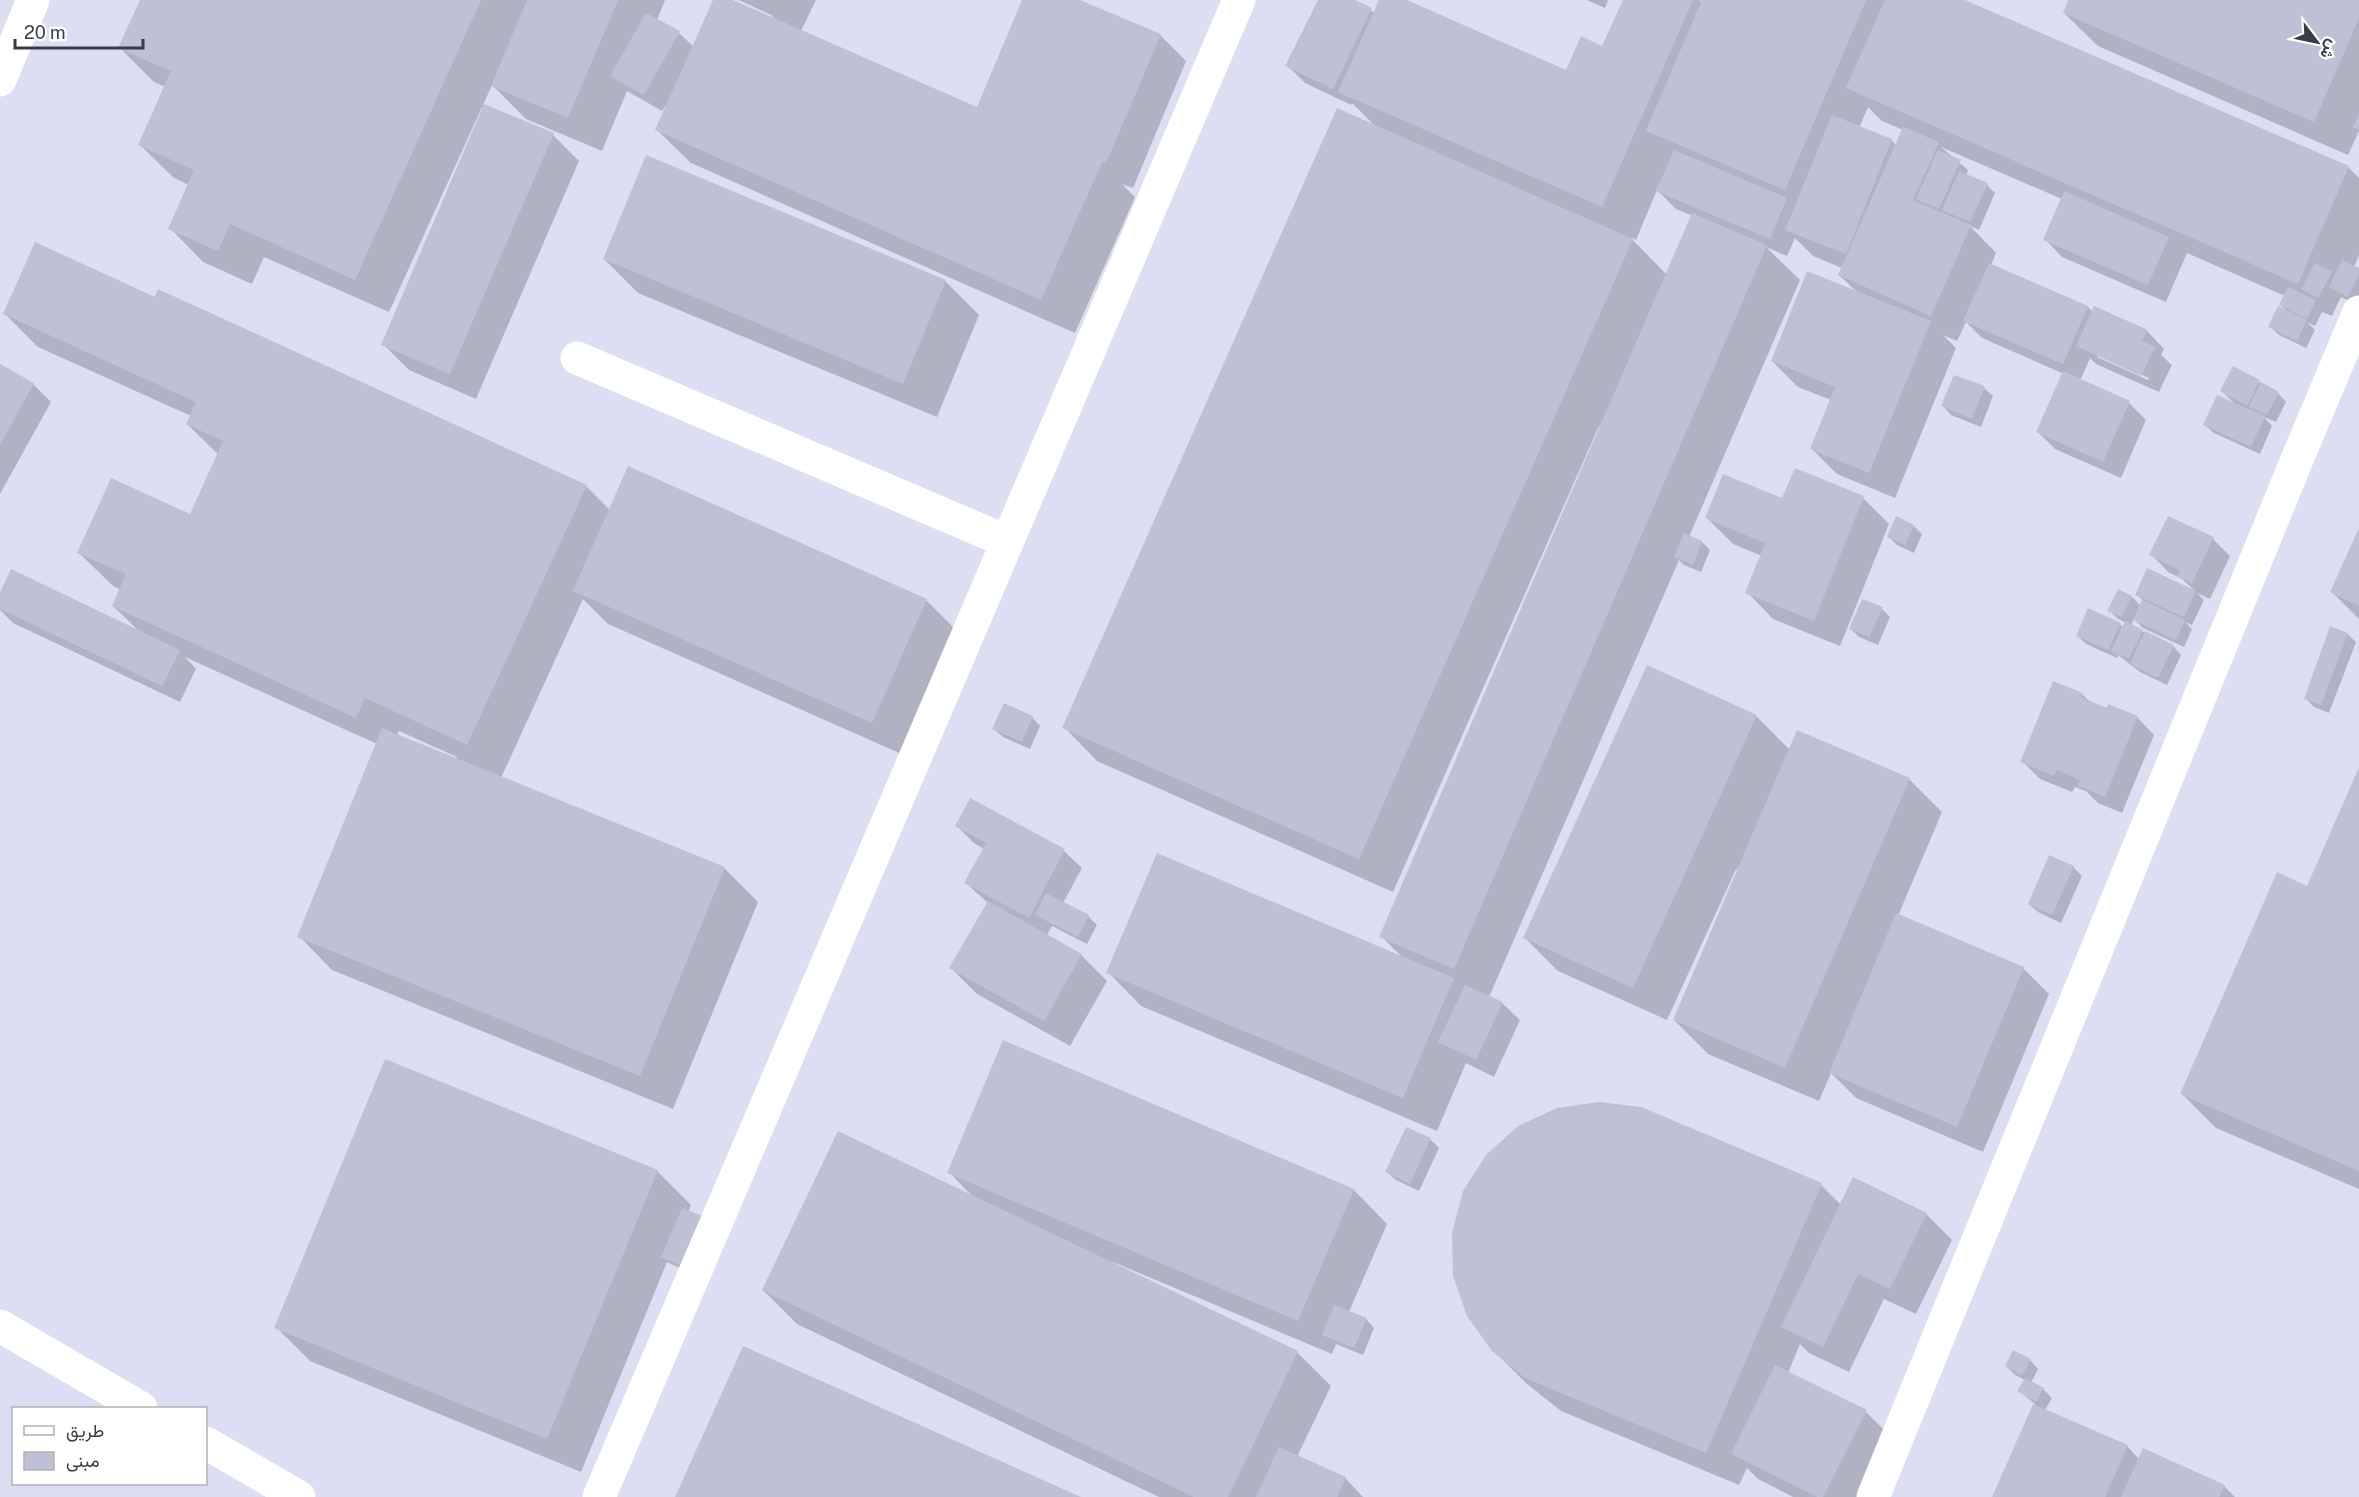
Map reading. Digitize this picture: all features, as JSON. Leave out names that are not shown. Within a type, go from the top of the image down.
[{"type":"street","points":[[0,80],[33,0]]},
{"type":"street","points":[[598,1497],[1239,0]]},
{"type":"street","points":[[1873,1497],[2293,468],[2359,312]]},
{"type":"street","points":[[577,358],[1006,541]]},
{"type":"street","points":[[0,1326],[139,1407]]},
{"type":"street","points":[[207,1444],[280,1492]]},
{"type":"building","points":[[140,0],[481,0],[355,280],[230,224],[218,251],[168,229],[194,170],[138,145],[171,71],[118,48]]},
{"type":"building","points":[[527,0],[618,0],[568,118],[491,86]]},
{"type":"building","points":[[713,0],[733,0],[977,107],[1022,0],[1080,0],[1161,34],[1106,163],[1102,162],[1041,300],[655,130]]},
{"type":"building","points":[[1318,0],[1355,0],[1372,8],[1333,89],[1285,66]]},
{"type":"building","points":[[1379,0],[1407,0],[1566,70],[1581,36],[1602,46],[1623,0],[1693,0],[1602,207],[1338,92]]},
{"type":"building","points":[[1702,0],[1866,0],[1785,190],[1646,131]]},
{"type":"building","points":[[1885,0],[1965,0],[2349,166],[2298,284],[1846,88]]},
{"type":"building","points":[[2068,0],[2359,0],[2359,18],[2314,122],[2063,13]]},
{"type":"building","points":[[646,13],[680,31],[644,95],[610,76]]},
{"type":"building","points":[[484,104],[554,133],[450,374],[381,345]]},
{"type":"building","points":[[1337,108],[1633,239],[1359,859],[1062,728]]},
{"type":"building","points":[[2359,114],[2359,130],[2353,127]]},
{"type":"building","points":[[1832,115],[1892,139],[1846,254],[1785,230]]},
{"type":"building","points":[[1903,127],[1939,142],[1913,200],[1971,225],[1931,316],[1838,275]]},
{"type":"building","points":[[1674,150],[1787,198],[1770,239],[1656,191]]},
{"type":"building","points":[[1938,150],[1961,160],[1939,209],[1916,199]]},
{"type":"building","points":[[646,155],[946,280],[903,384],[603,259]]},
{"type":"building","points":[[1959,171],[1988,183],[1970,222],[1942,210]]},
{"type":"building","points":[[2064,191],[2169,237],[2148,285],[2043,240]]},
{"type":"building","points":[[1692,213],[1767,245],[1454,969],[1379,937]]},
{"type":"building","points":[[35,242],[155,297],[158,289],[587,485],[467,745],[365,698],[356,718],[112,606],[126,574],[77,553],[111,478],[190,514],[223,441],[186,424],[196,402],[3,314]]},
{"type":"building","points":[[2342,260],[2359,268],[2359,274],[2348,297],[2329,287]]},
{"type":"building","points":[[1989,263],[2088,306],[2063,364],[1963,321]]},
{"type":"building","points":[[2315,263],[2332,272],[2318,298],[2301,289]]},
{"type":"building","points":[[1807,271],[1931,321],[1869,473],[1810,449],[1835,387],[1771,361]]},
{"type":"building","points":[[2288,287],[2316,300],[2307,319],[2279,305]]},
{"type":"building","points":[[2094,306],[2148,330],[2142,341],[2155,347],[2141,376],[2076,346]]},
{"type":"building","points":[[2278,306],[2307,320],[2297,341],[2268,327]]},
{"type":"building","points":[[0,364],[34,383],[0,445]]},
{"type":"building","points":[[2233,366],[2260,380],[2247,406],[2220,391]]},
{"type":"building","points":[[2063,371],[2130,401],[2103,462],[2036,432]]},
{"type":"building","points":[[1954,375],[1985,386],[1972,419],[1941,406]]},
{"type":"building","points":[[2261,382],[2279,392],[2267,415],[2249,406]]},
{"type":"building","points":[[2217,395],[2265,416],[2251,447],[2203,425]]},
{"type":"building","points":[[628,466],[927,599],[872,723],[573,591]]},
{"type":"building","points":[[1795,468],[1864,496],[1814,621],[1745,593],[1765,543],[1705,518],[1723,474],[1782,498]]},
{"type":"building","points":[[1896,516],[1914,525],[1905,545],[1887,537]]},
{"type":"building","points":[[2168,516],[2214,537],[2192,583],[2177,576],[2180,570],[2149,555]]},
{"type":"building","points":[[2359,528],[2359,606],[2330,592]]},
{"type":"building","points":[[1684,533],[1702,541],[1693,565],[1674,557]]},
{"type":"building","points":[[2147,568],[2196,591],[2184,617],[2135,595]]},
{"type":"building","points":[[11,569],[180,650],[162,686],[0,609],[0,592]]},
{"type":"building","points":[[2118,589],[2132,596],[2122,617],[2107,611]]},
{"type":"building","points":[[1862,599],[1883,607],[1869,637],[1849,629]]},
{"type":"building","points":[[2142,600],[2185,620],[2176,640],[2133,620]]},
{"type":"building","points":[[2088,608],[2121,623],[2108,650],[2076,636]]},
{"type":"building","points":[[2125,621],[2143,630],[2129,659],[2111,651]]},
{"type":"building","points":[[2330,626],[2348,633],[2321,705],[2304,699]]},
{"type":"building","points":[[2145,631],[2174,645],[2158,678],[2130,664]]},
{"type":"building","points":[[1647,665],[1757,715],[1633,988],[1523,938]]},
{"type":"building","points":[[2053,681],[2083,693],[2081,697],[2107,708],[2108,704],[2138,716],[2105,797],[2078,786],[2080,780],[2057,770],[2054,776],[2020,762]]},
{"type":"building","points":[[1004,703],[1033,716],[1022,742],[992,729]]},
{"type":"building","points":[[382,728],[725,867],[640,1076],[297,937]]},
{"type":"building","points":[[1797,730],[1910,778],[1785,1068],[1673,1020]]},
{"type":"building","points":[[2359,767],[2359,1171],[2180,1094],[2277,872],[2307,886]]},
{"type":"building","points":[[970,798],[1065,849],[1029,918],[964,883],[986,843],[955,826]]},
{"type":"building","points":[[1157,853],[1454,978],[1403,1098],[1106,973]]},
{"type":"building","points":[[2049,855],[2074,866],[2052,915],[2028,904]]},
{"type":"building","points":[[1046,893],[1089,915],[1078,937],[1035,915]]},
{"type":"building","points":[[988,901],[1082,954],[1044,1021],[949,968]]},
{"type":"building","points":[[1896,913],[2024,967],[1957,1127],[1829,1073]]},
{"type":"building","points":[[1465,985],[1503,1002],[1476,1060],[1438,1042]]},
{"type":"building","points":[[1003,1040],[1354,1189],[1298,1321],[947,1173]]},
{"type":"building","points":[[385,1059],[658,1170],[547,1439],[274,1328]]},
{"type":"building","points":[[1599,1102],[1641,1107],[1822,1183],[1706,1453],[1525,1378],[1492,1351],[1467,1316],[1453,1276],[1452,1233],[1463,1191],[1486,1155],[1518,1126],[1557,1108]]},
{"type":"building","points":[[1406,1127],[1431,1138],[1410,1184],[1385,1172]]},
{"type":"building","points":[[838,1131],[1298,1351],[1228,1497],[1194,1497],[762,1290]]},
{"type":"building","points":[[1853,1177],[1927,1213],[1890,1289],[1858,1274],[1823,1347],[1781,1327]]},
{"type":"building","points":[[682,1208],[705,1217],[684,1267],[661,1257]]},
{"type":"building","points":[[1334,1305],[1367,1318],[1354,1348],[1322,1335]]},
{"type":"building","points":[[743,1346],[1081,1497],[675,1497]]},
{"type":"building","points":[[2013,1350],[2031,1359],[2022,1375],[2005,1366]]},
{"type":"building","points":[[1775,1365],[1867,1410],[1823,1497],[1817,1497],[1731,1454]]},
{"type":"building","points":[[2025,1378],[2044,1388],[2036,1402],[2017,1391]]},
{"type":"building","points":[[2033,1404],[2128,1445],[2105,1497],[1992,1497]]},
{"type":"building","points":[[1279,1447],[1346,1477],[1337,1497],[1256,1497]]},
{"type":"building","points":[[2143,1448],[2225,1485],[2219,1497],[2121,1497]]}]
